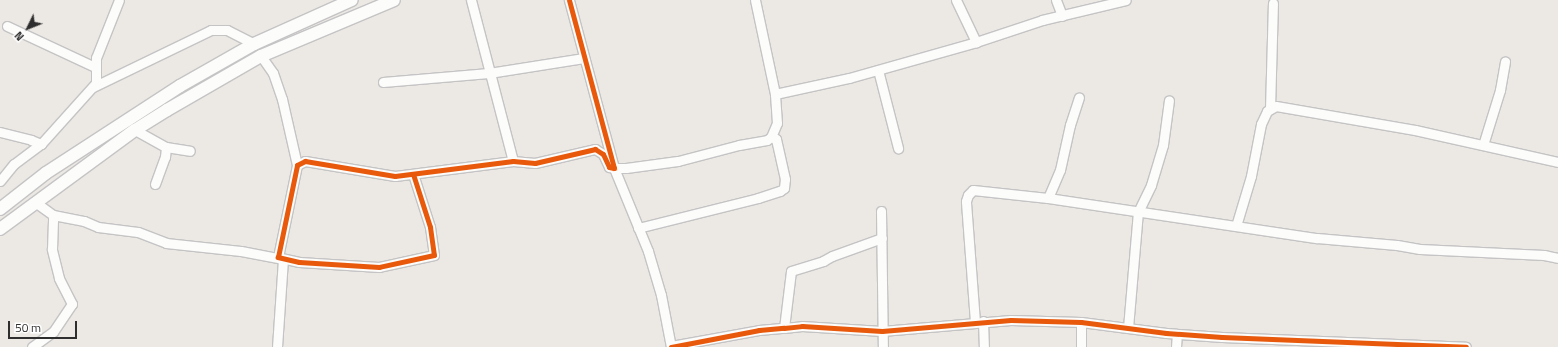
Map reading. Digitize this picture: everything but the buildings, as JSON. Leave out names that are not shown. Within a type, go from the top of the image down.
[{"type":"main road","points":[[0,209],[46,173],[180,86],[254,44],[352,0]]},
{"type":"main road","points":[[0,229],[135,130],[262,56],[394,0]]},
{"type":"street","points":[[0,181],[14,164],[41,144],[93,87],[96,79],[95,67],[97,55],[119,0]]},
{"type":"street","points":[[472,0],[489,73],[513,161]]},
{"type":"street","points":[[569,0],[614,168],[648,251],[661,296],[671,347],[759,330],[802,326],[882,331],[979,322],[1081,322],[1177,334],[1275,343],[1466,347]]},
{"type":"street","points":[[755,0],[775,94],[777,123],[771,138]]},
{"type":"street","points":[[956,0],[976,42]]},
{"type":"street","points":[[1056,0],[1062,16]]},
{"type":"street","points":[[775,94],[824,85],[976,42],[1042,20],[1126,0]]},
{"type":"street","points":[[1236,226],[1251,176],[1261,124],[1270,108],[1272,3]]},
{"type":"street","points":[[7,26],[95,67]]},
{"type":"street","points":[[93,87],[211,30],[227,30],[254,44]]},
{"type":"street","points":[[262,56],[274,73],[293,140],[297,165],[278,257]]},
{"type":"street","points":[[383,82],[489,73],[584,58]]},
{"type":"street","points":[[1483,145],[1500,90],[1505,61]]},
{"type":"street","points":[[878,70],[898,148]]},
{"type":"street","points":[[1048,198],[1060,170],[1070,125],[1079,97]]},
{"type":"street","points":[[1128,328],[1138,212],[1150,186],[1163,145],[1169,100]]},
{"type":"street","points":[[1270,108],[1276,106],[1415,130],[1558,162]]},
{"type":"street","points":[[135,130],[166,147],[190,151]]},
{"type":"street","points":[[0,132],[32,140],[41,144]]},
{"type":"street","points":[[297,165],[306,161],[395,176],[513,161],[535,163],[595,149],[603,154],[610,167],[626,168],[678,161],[739,145],[771,138],[776,139],[785,179],[784,188],[780,191],[758,198],[638,228]]},
{"type":"street","points":[[155,184],[166,157],[166,147]]},
{"type":"street","points":[[35,202],[53,215],[66,216],[98,227],[138,232],[166,243],[241,251],[299,262],[379,267],[434,255],[430,227],[413,174]]},
{"type":"street","points":[[984,347],[979,322],[966,201],[968,195],[973,190],[1048,198],[1236,226],[1279,234],[1397,245],[1420,250],[1544,254],[1558,258]]},
{"type":"street","points":[[881,210],[883,347]]},
{"type":"street","points":[[32,347],[53,332],[72,304],[59,278],[52,249],[53,215]]},
{"type":"street","points":[[784,328],[791,271],[823,262],[832,256],[882,238]]},
{"type":"street","points":[[276,347],[283,259],[278,257]]},
{"type":"street","points":[[1081,322],[1081,347]]},
{"type":"street","points":[[1176,347],[1177,334]]},
{"type":"cycle path","points":[[413,174],[430,227],[434,255],[379,267],[299,262],[278,257],[297,165],[305,161],[395,176],[513,161],[535,163],[595,149],[603,154],[609,167],[614,168],[569,0]]},
{"type":"cycle path","points":[[671,347],[759,330],[802,326],[882,331],[1011,320],[1081,322],[1166,333],[1222,337],[1466,347]]}]
